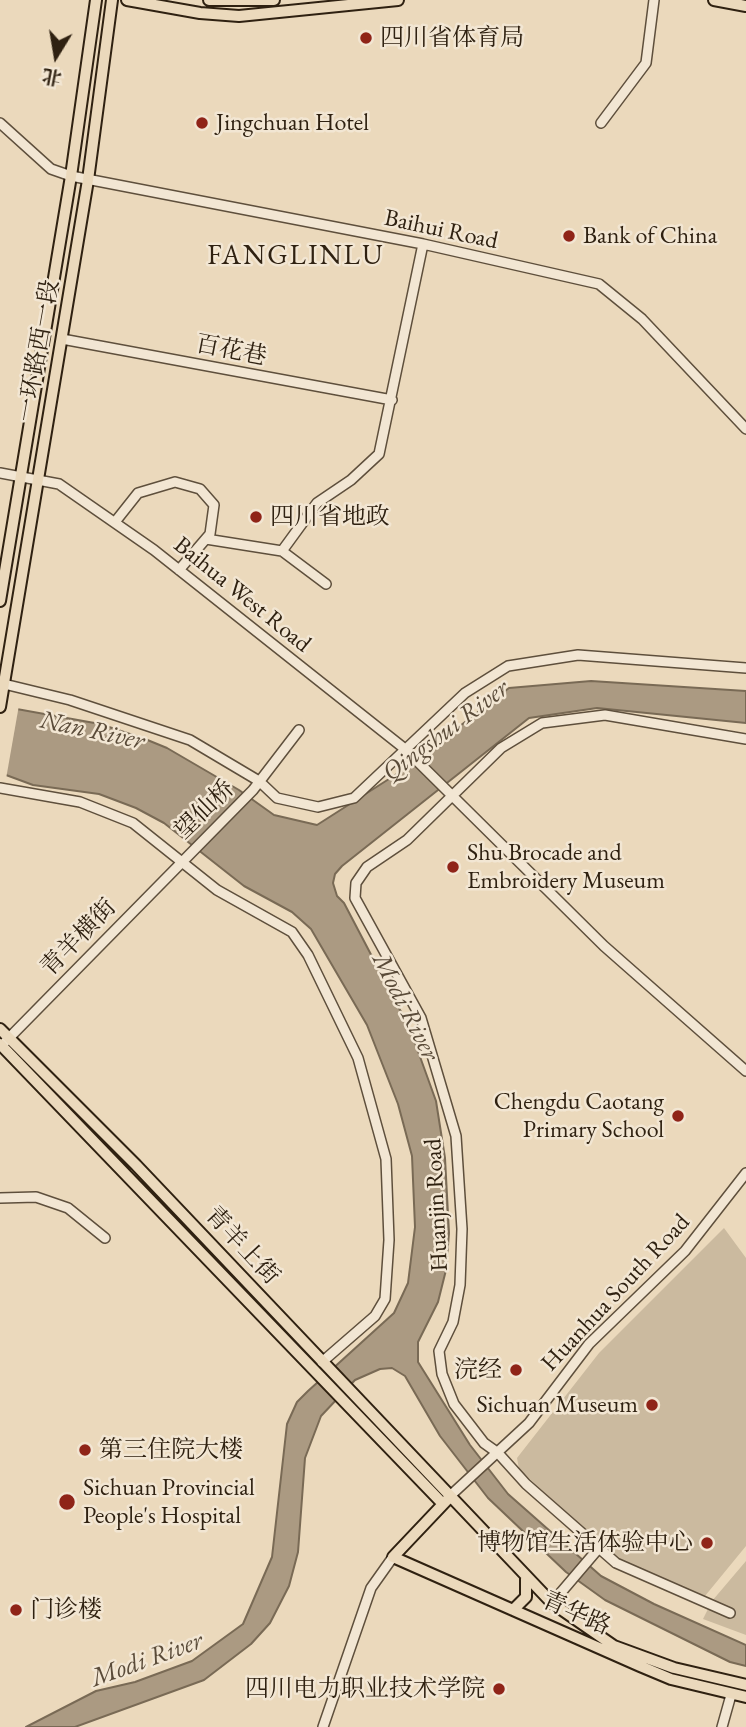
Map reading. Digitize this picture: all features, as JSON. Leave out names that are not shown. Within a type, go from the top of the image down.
[{"type":"main road","name":"一环路西一段","points":[[0,601],[23,477],[96,0]]},
{"type":"main road","name":"一环路西一段","points":[[1,703],[88,180],[112,0]]},
{"type":"main road","points":[[127,0],[219,16],[398,0]]},
{"type":"main road","points":[[209,0],[274,0]]},
{"type":"main road","points":[[714,0],[746,6]]},
{"type":"main road","name":"青羊上街","points":[[0,1029],[4,1042],[322,1367],[447,1500]]},
{"type":"main road","points":[[393,1557],[447,1500]]},
{"type":"main road","name":"青华路","points":[[447,1500],[552,1603],[614,1646],[674,1668],[746,1685]]},
{"type":"main road","name":"青华路","points":[[393,1557],[671,1679],[746,1698]]},
{"type":"main road","points":[[513,1610],[526,1597],[526,1579]]},
{"type":"street","points":[[601,123],[646,63],[654,0]]},
{"type":"street","name":"Baihui Road","points":[[0,122],[51,169],[71,176],[423,244],[599,284],[642,319],[746,429]]},
{"type":"street","points":[[282,551],[317,503],[351,480],[379,454],[423,244]]},
{"type":"street","name":"百花巷","points":[[62,339],[392,400]]},
{"type":"street","name":"Baihua West Road","points":[[0,473],[59,484],[115,522],[405,749],[604,946],[746,1070]]},
{"type":"street","points":[[115,522],[138,494],[175,482],[200,489],[214,505],[210,534],[179,570]]},
{"type":"street","points":[[206,539],[282,551],[326,584]]},
{"type":"street","points":[[4,684],[70,700],[190,740],[259,781],[277,798],[318,807],[354,798],[464,693],[508,666],[578,655],[746,668]]},
{"type":"street","name":"Huanjin Road","points":[[730,1614],[616,1563],[526,1484],[498,1452],[484,1443],[454,1404],[442,1374],[439,1352],[453,1322],[460,1285],[462,1230],[456,1136],[421,1018],[355,898],[356,883],[367,867],[407,840],[450,793],[501,748],[542,723],[605,715],[746,739]]},
{"type":"street","name":"望仙桥","points":[[182,859],[253,790],[299,730]]},
{"type":"street","points":[[0,788],[80,802],[133,823],[182,859],[217,890],[292,932],[308,955],[358,1058],[386,1159],[389,1240],[385,1299],[375,1316],[322,1367]]},
{"type":"street","name":"青羊横街","points":[[4,1042],[182,859]]},
{"type":"street","name":"Huanhua South Road","points":[[447,1500],[529,1423],[589,1344],[685,1251],[746,1172]]},
{"type":"street","points":[[0,1198],[36,1197],[68,1208],[105,1238]]},
{"type":"street","points":[[552,1603],[598,1549]]},
{"type":"street","points":[[323,1727],[371,1588],[393,1557]]},
{"type":"street","points":[[722,1727],[731,1695]]},
{"type":"shaded area","name":"Sichuan Museum","points":[[724,1228],[746,1258],[746,1546],[705,1596],[617,1559],[519,1469],[517,1458],[599,1353]]},
{"type":"shaded area","points":[[746,1561],[746,1635],[703,1619],[712,1601]]},
{"type":"water","name":"Nan River","points":[[591,681],[746,691],[746,723],[597,708],[529,718],[342,866],[335,874],[333,883],[337,896],[344,903],[410,1029],[436,1101],[445,1158],[449,1233],[446,1270],[438,1302],[418,1342],[418,1362],[470,1445],[508,1494],[601,1576],[654,1604],[746,1645],[746,1666],[730,1662],[605,1600],[566,1572],[488,1498],[440,1436],[405,1376],[392,1368],[380,1369],[355,1380],[321,1416],[305,1458],[298,1552],[289,1586],[270,1623],[251,1644],[204,1680],[75,1727],[26,1727],[96,1691],[135,1682],[192,1661],[243,1624],[272,1557],[287,1424],[297,1402],[394,1313],[408,1283],[415,1227],[412,1156],[398,1104],[367,1025],[311,929],[292,912],[244,886],[164,823],[136,808],[99,794],[33,785],[6,775],[0,706],[100,724],[145,739],[167,748],[239,790],[274,815],[317,825],[403,770],[509,688]]},
{"type":"pier","points":[[0,703],[19,705],[6,779],[0,777]]},
{"type":"place","name":"四川省体育局","points":[[366,38]]},
{"type":"place","name":"Jingchuan Hotel","points":[[202,123]]},
{"type":"place","name":"Bank of China","points":[[569,236]]},
{"type":"place","name":"四川省地政","points":[[256,517]]},
{"type":"place","name":"Shu Brocade and Embroidery Museum","points":[[453,867]]},
{"type":"place","name":"Chengdu Caotang Primary School","points":[[678,1116]]},
{"type":"place","name":"浣经","points":[[516,1370]]},
{"type":"place","name":"Sichuan Museum","points":[[652,1405]]},
{"type":"place","name":"第三住院大楼","points":[[85,1450]]},
{"type":"place","name":"Sichuan Provincial People's Hospital","points":[[67,1502]]},
{"type":"place","name":"博物馆生活体验中心","points":[[707,1543]]},
{"type":"place","name":"门诊楼","points":[[16,1610]]},
{"type":"place","name":"四川电力职业技术学院","points":[[499,1689]]},
{"type":"district","name":"FANGLINLU","points":[[296,256]]},
{"type":"water label","name":"Qingshui River","points":[[446,731]]},
{"type":"water label","name":"Modi River","points":[[405,1007]]},
{"type":"water label","name":"Modi River","points":[[147,1660]]}]
